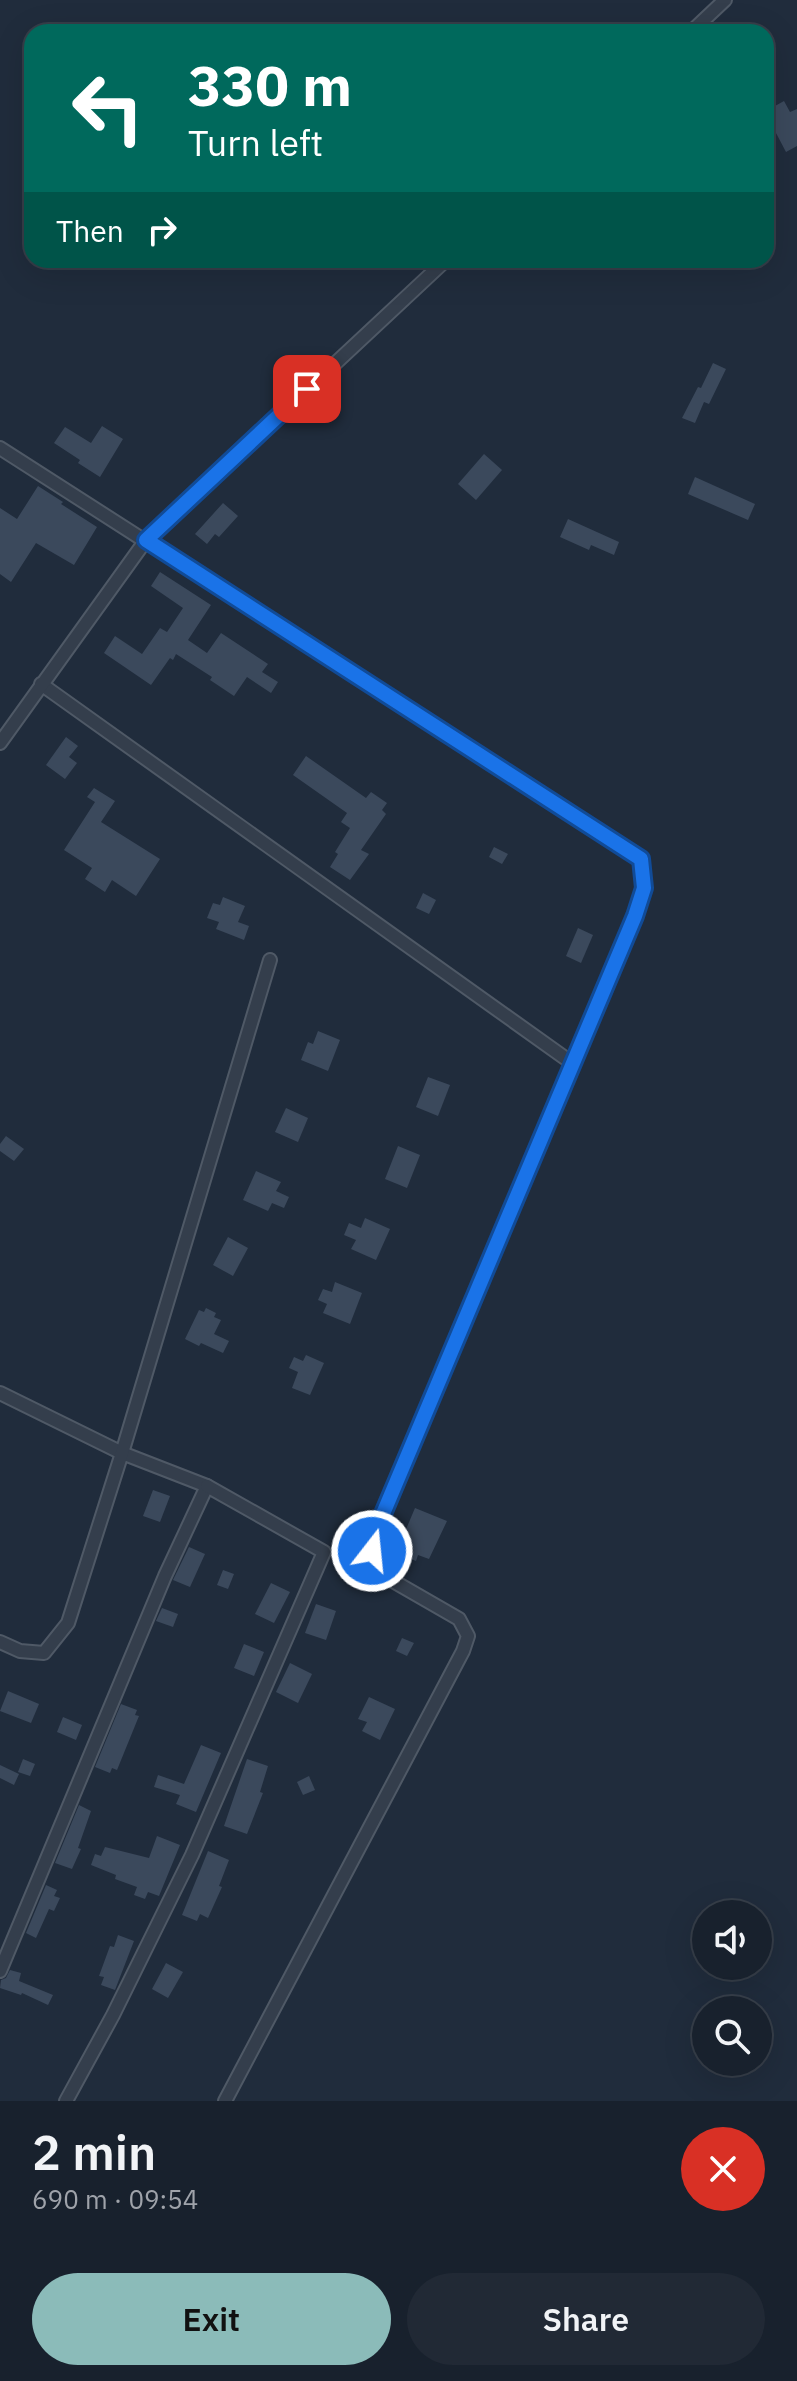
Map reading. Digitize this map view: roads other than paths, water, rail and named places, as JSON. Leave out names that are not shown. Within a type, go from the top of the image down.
[{"type":"street","points":[[700,24],[725,0]]},
{"type":"street","points":[[0,743],[146,540],[437,268]]},
{"type":"street","points":[[0,448],[641,859],[644,888],[635,916],[377,1528],[372,1551],[386,1577],[459,1619],[468,1636],[466,1644],[225,2101]]},
{"type":"street","points":[[41,684],[572,1063]]},
{"type":"street","points":[[0,1642],[20,1651],[44,1653],[68,1623],[270,960]]},
{"type":"street","points":[[0,1393],[122,1453],[207,1486],[324,1552],[192,1855],[107,2027],[66,2101]]},
{"type":"street","points":[[0,1971],[165,1576],[207,1486]]}]
